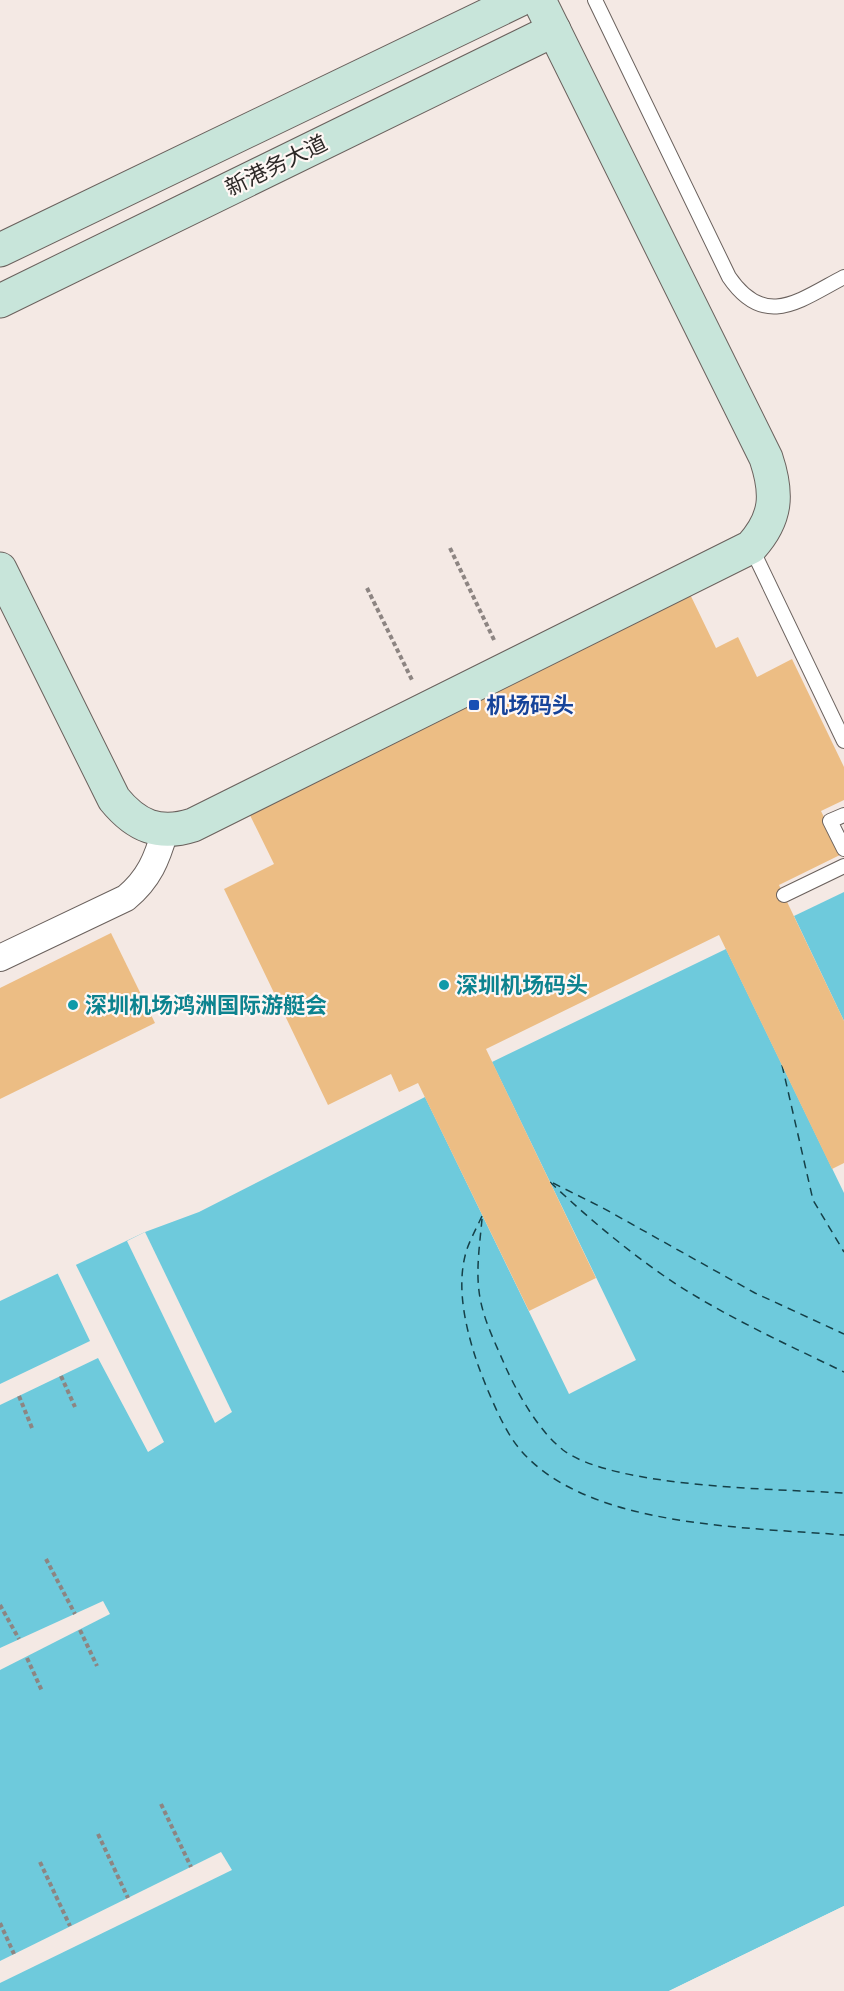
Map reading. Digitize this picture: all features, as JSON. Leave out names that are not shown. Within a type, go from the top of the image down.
[{"type":"street","name":"新港务大道","points":[[0,250],[519,0]]},
{"type":"street","points":[[0,569],[114,799],[125,813],[138,823],[165,831],[193,825],[751,548],[769,523],[774,503],[774,482],[766,458],[539,0]]},
{"type":"street","name":"新港务大道","points":[[0,301],[554,30]]},
{"type":"street","points":[[0,958],[126,898],[142,884],[152,869],[165,831]]},
{"type":"lane","points":[[595,0],[729,277],[740,293],[758,306],[776,308],[793,303],[844,278]]},
{"type":"lane","points":[[751,548],[844,741]]},
{"type":"lane","points":[[844,815],[830,821],[844,849]]},
{"type":"lane","points":[[783,895],[844,866]]},
{"type":"path","points":[[450,548],[508,670]]},
{"type":"path","points":[[367,588],[426,710]]},
{"type":"path","points":[[61,1376],[75,1407]]},
{"type":"path","points":[[19,1396],[32,1428]]},
{"type":"path","points":[[46,1559],[75,1614]]},
{"type":"path","points":[[0,1605],[19,1639]]},
{"type":"path","points":[[80,1630],[97,1666]]},
{"type":"path","points":[[27,1658],[42,1691]]},
{"type":"path","points":[[161,1804],[191,1867]]},
{"type":"path","points":[[98,1834],[128,1898]]},
{"type":"path","points":[[40,1862],[70,1926]]},
{"type":"path","points":[[0,1923],[14,1954]]},
{"type":"water","points":[[844,892],[844,1021],[794,916]]},
{"type":"water","points":[[726,949],[844,1193],[844,1906],[669,1991],[0,1991],[0,1301],[145,1232],[199,1212],[425,1097],[569,1394],[636,1360],[492,1062]]},
{"type":"pier","points":[[145,1232],[232,1412],[215,1423],[127,1241]]},
{"type":"pier","points":[[75,1263],[164,1442],[148,1452],[98,1358],[0,1405],[0,1384],[90,1341],[57,1272]]},
{"type":"pier","points":[[103,1601],[110,1614],[0,1670],[0,1648]]},
{"type":"pier","points":[[221,1852],[232,1870],[0,1983],[0,1961]]},
{"type":"pier","points":[[844,1906],[844,1909],[676,1991],[669,1991]]},
{"type":"building","name":"深圳机场码头","points":[[687,588],[716,648],[738,637],[757,677],[792,659],[844,767],[844,800],[821,811],[842,854],[779,885],[844,1021],[844,1163],[832,1169],[719,935],[486,1049],[596,1278],[529,1311],[418,1083],[399,1092],[391,1074],[328,1105],[224,889],[274,864],[245,805]]},
{"type":"building","name":"深圳机场鸿洲国际游艇会","points":[[111,933],[155,1023],[0,1099],[0,988]]},
{"type":"ferry route","points":[[782,1065],[813,1200],[844,1252]]},
{"type":"ferry route","points":[[550,1182],[636,1256],[667,1278],[731,1316],[844,1372]]},
{"type":"ferry route","points":[[553,1183],[603,1208],[755,1293],[844,1334]]},
{"type":"ferry route","points":[[482,1216],[467,1249],[464,1263],[462,1293],[466,1323],[478,1365],[495,1408],[518,1447],[547,1474],[583,1494],[624,1508],[669,1518],[715,1525],[844,1535]]},
{"type":"ferry route","points":[[482,1219],[478,1282],[486,1321],[523,1401],[546,1433],[563,1450],[587,1463],[657,1479],[739,1488],[844,1493]]},
{"type":"place","name":"机场码头","points":[[474,705]]},
{"type":"place","name":"深圳机场码头","points":[[444,985]]},
{"type":"place","name":"深圳机场鸿洲国际游艇会","points":[[73,1005]]}]
